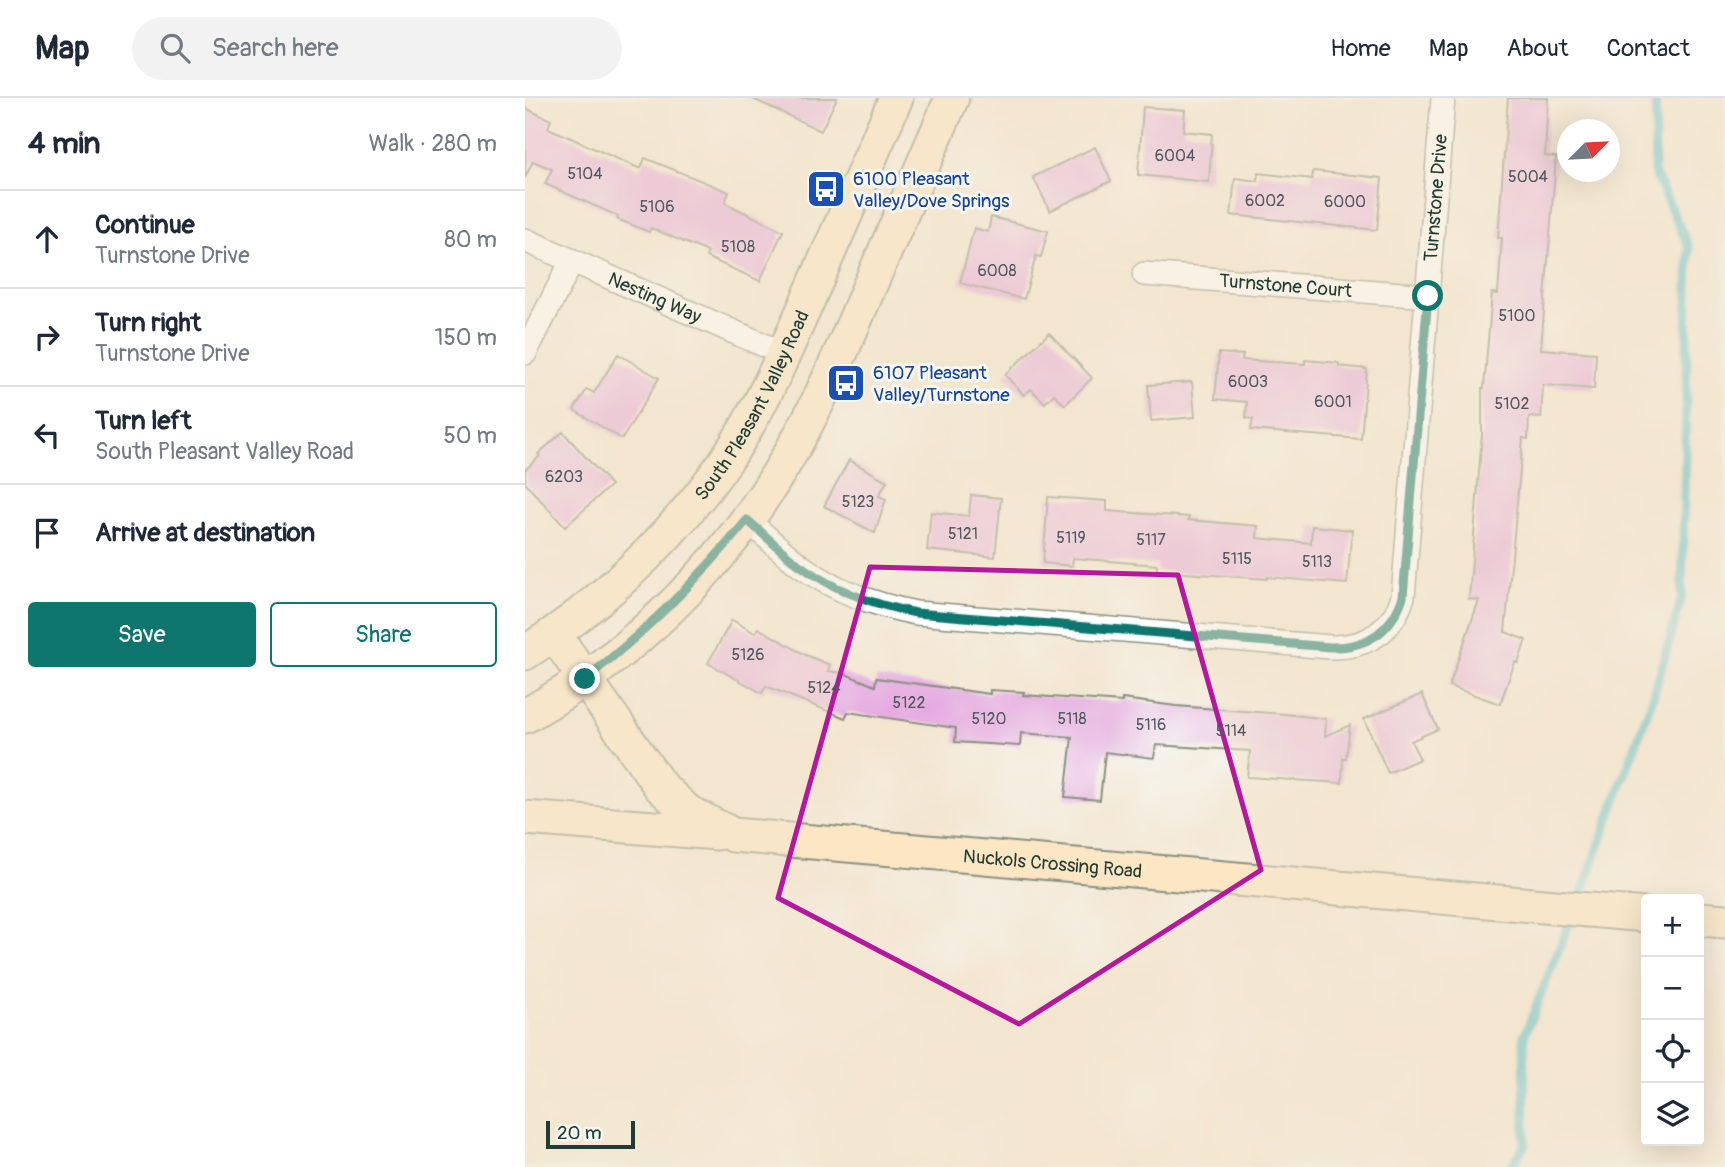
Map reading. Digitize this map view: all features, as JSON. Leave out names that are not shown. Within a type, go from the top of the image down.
[{"type":"main road","name":"South Pleasant Valley Road","points":[[525,653],[607,593],[653,550],[724,462],[748,424],[784,354],[896,98]]},
{"type":"main road","points":[[525,716],[585,679],[626,647],[670,607],[710,565],[747,520],[783,467],[812,414],[952,98]]},
{"type":"main road","name":"Nuckols Crossing Road","points":[[554,634],[660,786],[688,812],[733,835],[1641,915]]},
{"type":"main road","points":[[525,818],[733,835]]},
{"type":"main road","points":[[1704,919],[1725,921]]},
{"type":"street","name":"Turnstone Drive","points":[[747,520],[801,566],[829,583],[887,607],[916,613],[1316,646],[1356,646],[1380,634],[1391,623],[1403,597],[1443,98]]},
{"type":"street","name":"Nesting Way","points":[[525,240],[784,354]]},
{"type":"street","points":[[525,353],[572,261]]},
{"type":"street","name":"Turnstone Court","points":[[1144,274],[1428,296]]},
{"type":"highlighted area","points":[[870,567],[1178,575],[1261,870],[1019,1024],[778,898]]},
{"type":"building","points":[[751,98],[837,98],[821,131]]},
{"type":"building","points":[[1508,98],[1548,98],[1545,156],[1556,157],[1541,349],[1596,353],[1594,389],[1543,385],[1541,418],[1529,417],[1528,439],[1523,438],[1505,632],[1526,640],[1500,704],[1449,686],[1479,600],[1469,599],[1482,434],[1482,388],[1492,293],[1498,294],[1502,238],[1498,238]]},
{"type":"building","points":[[1143,107],[1185,110],[1183,131],[1212,134],[1209,182],[1138,175]]},
{"type":"building","points":[[525,108],[551,120],[548,128],[638,168],[641,168],[645,158],[729,192],[725,203],[783,231],[760,281],[706,257],[708,252],[651,228],[649,232],[617,219],[618,216],[545,184],[552,169],[533,161],[525,178]]},
{"type":"building","points":[[1095,147],[1111,181],[1050,211],[1033,177]]},
{"type":"building","points":[[1313,171],[1382,178],[1377,230],[1231,215],[1235,178],[1258,181],[1258,173],[1312,179]]},
{"type":"building","points":[[991,217],[1048,231],[1041,257],[1036,256],[1024,299],[960,283],[974,228],[988,232]]},
{"type":"building","points":[[1049,333],[1092,378],[1065,405],[1054,394],[1045,403],[1031,389],[1024,395],[1005,375]]},
{"type":"building","points":[[1219,353],[1243,355],[1242,360],[1305,364],[1305,360],[1367,369],[1361,439],[1251,430],[1253,419],[1246,418],[1247,402],[1215,399]]},
{"type":"building","points":[[618,354],[659,378],[622,439],[574,410],[587,389],[594,393]]},
{"type":"building","points":[[1192,382],[1195,417],[1151,421],[1148,385]]},
{"type":"building","points":[[563,432],[611,485],[565,527],[525,483],[525,470],[540,456],[538,454]]},
{"type":"building","points":[[849,460],[887,481],[879,496],[886,499],[875,533],[824,506]]},
{"type":"building","points":[[971,495],[1001,498],[995,557],[927,550],[931,512],[969,516]]},
{"type":"building","points":[[1048,497],[1107,501],[1107,511],[1189,517],[1188,520],[1258,526],[1257,538],[1311,543],[1312,526],[1352,530],[1347,584],[1157,571],[1157,565],[1073,558],[1072,566],[1043,563]]},
{"type":"building","points":[[732,620],[755,633],[758,628],[830,665],[828,671],[843,673],[875,686],[876,678],[990,694],[990,690],[1024,692],[1023,695],[1122,702],[1122,699],[1285,714],[1326,719],[1325,736],[1350,725],[1346,758],[1343,758],[1342,783],[1247,777],[1250,751],[1156,745],[1154,758],[1105,752],[1100,800],[1065,797],[1072,737],[1021,733],[1020,746],[955,742],[956,728],[848,712],[845,718],[766,686],[762,693],[708,663]]},
{"type":"building","points":[[1422,694],[1438,729],[1411,741],[1420,759],[1388,773],[1364,719]]},
{"type":"waterway","points":[[1579,901],[1653,697],[1682,597],[1689,247],[1654,172],[1656,98]]},
{"type":"waterway","points":[[1511,1167],[1525,1145],[1524,1036],[1573,914]]},
{"type":"place","name":"6100 Pleasant Valley/Dove Springs","points":[[826,189]]},
{"type":"place","name":"6107 Pleasant Valley/Turnstone","points":[[846,383]]},
{"type":"route","points":[[585,679],[670,607],[710,565],[747,520],[801,566],[829,583],[860,598],[916,613],[1344,648],[1368,641],[1391,623],[1403,597],[1428,296]]}]
